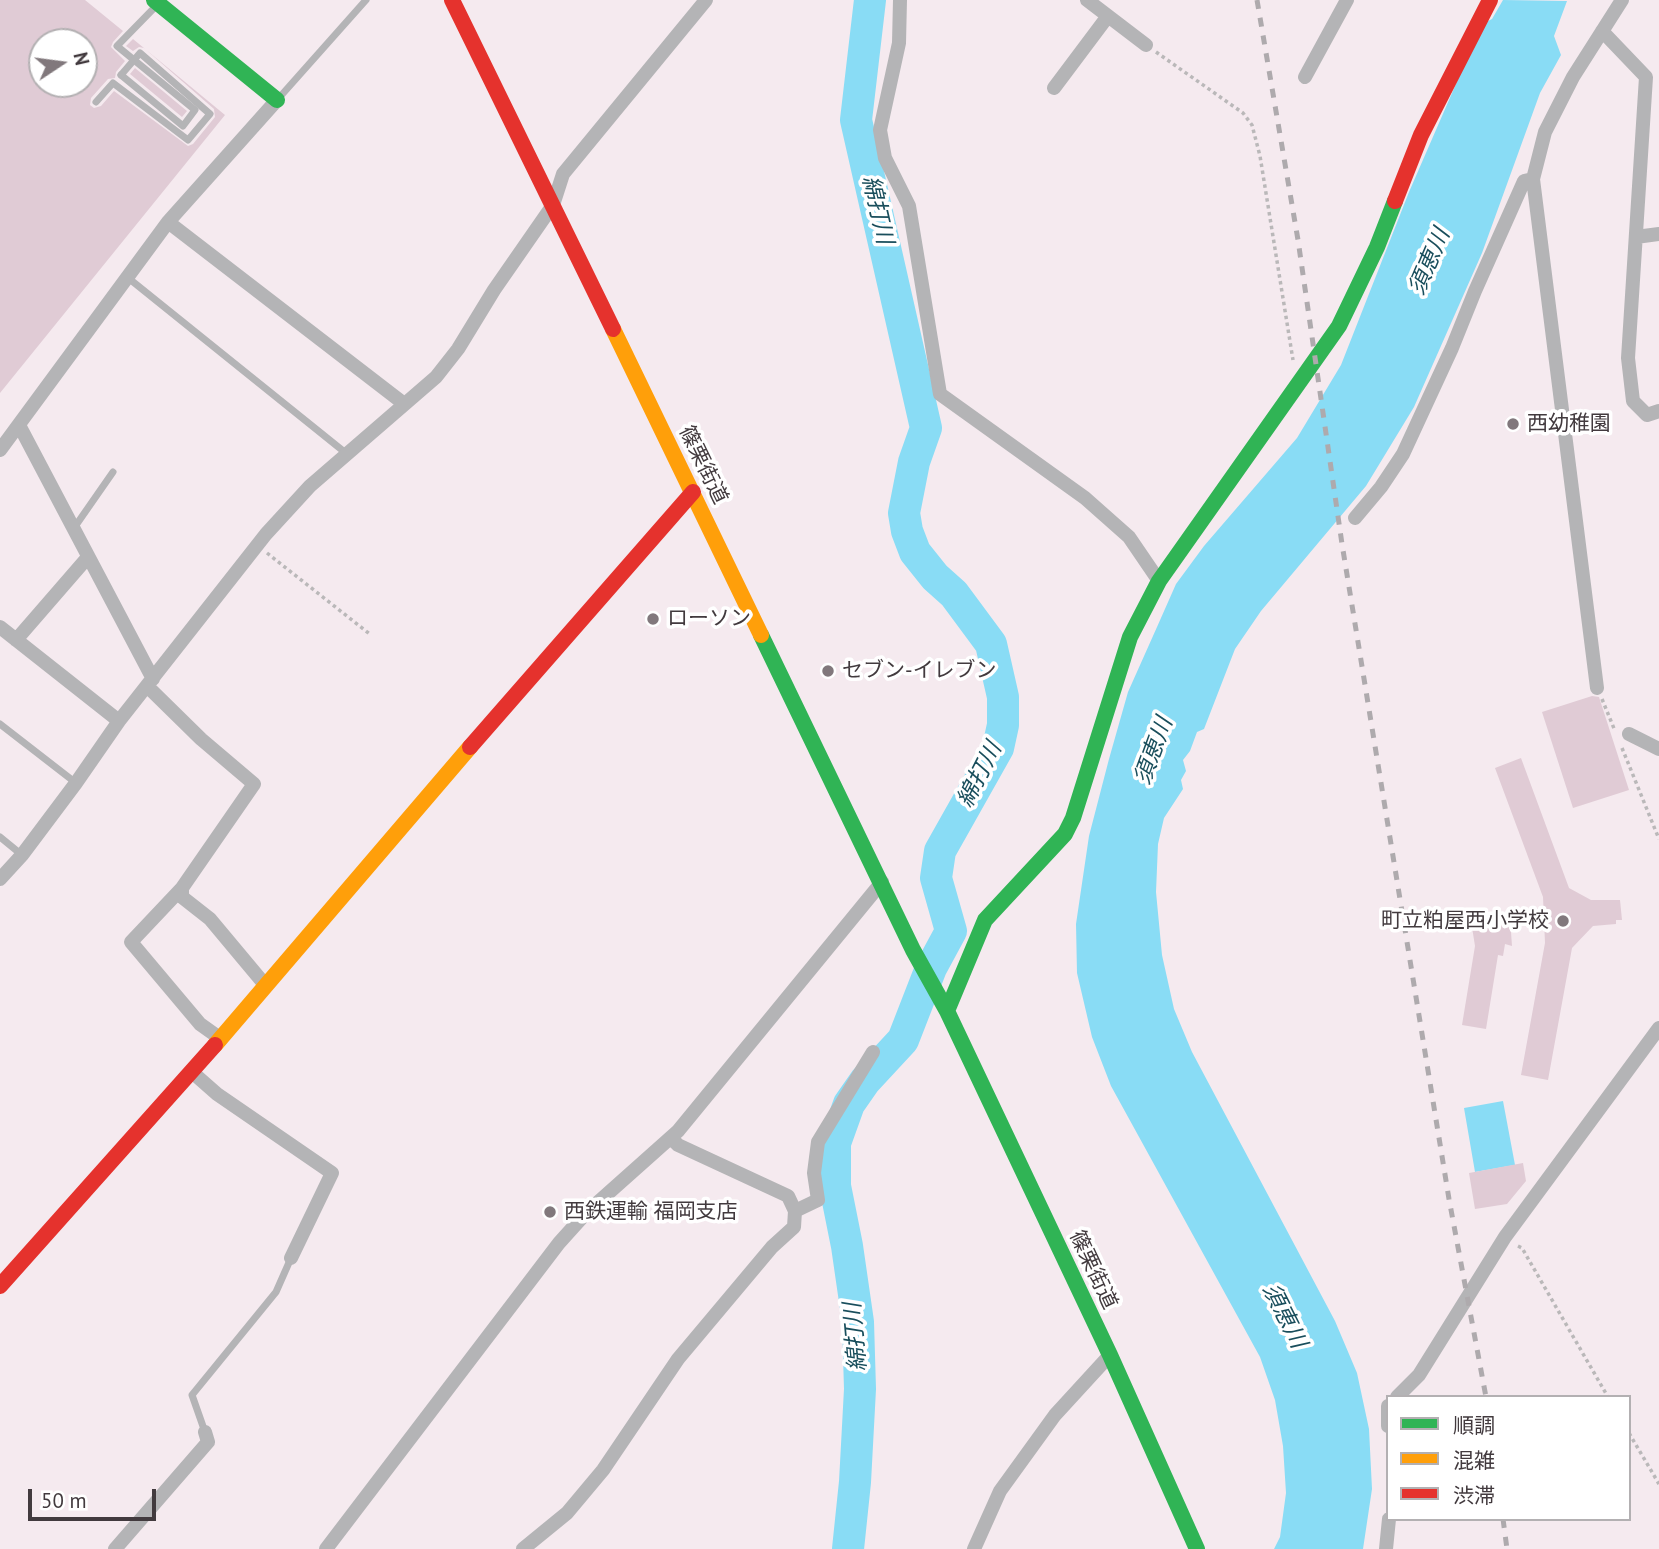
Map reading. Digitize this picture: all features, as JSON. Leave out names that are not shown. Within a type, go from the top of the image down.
[{"type":"street","name":"篠栗街道","points":[[452,0],[694,492],[913,950],[947,1011],[1110,1355],[1197,1549]]},
{"type":"street","points":[[0,879],[22,855],[119,721],[257,545],[310,486],[436,377],[458,349],[494,290],[552,205],[563,174],[706,0]]},
{"type":"street","points":[[900,0],[899,43],[880,130],[885,158],[909,206],[940,394],[1085,498],[1129,537],[1158,581]]},
{"type":"street","points":[[1087,0],[1146,45]]},
{"type":"street","points":[[1305,77],[1347,0]]},
{"type":"street","points":[[947,1011],[985,920],[1065,834],[1073,818],[1130,636],[1158,581],[1339,326],[1377,247],[1421,135],[1490,0]]},
{"type":"street","points":[[1597,688],[1534,179],[1545,131],[1573,77],[1622,0]]},
{"type":"street","points":[[0,450],[10,430],[168,222],[277,100],[156,2]]},
{"type":"street","points":[[1054,88],[1108,16]]},
{"type":"street","points":[[1602,31],[1646,77],[1628,358],[1633,401],[1647,415],[1659,411]]},
{"type":"street","points":[[1355,518],[1381,487],[1403,454],[1524,181],[1534,179]]},
{"type":"street","points":[[168,222],[403,403]]},
{"type":"street","points":[[1636,237],[1659,234]]},
{"type":"street","points":[[10,430],[73,529],[150,682],[201,739],[254,783],[182,888],[131,942],[200,1024],[221,1039]]},
{"type":"street","points":[[1,1284],[221,1039],[473,743],[694,492]]},
{"type":"street","points":[[16,640],[88,557]]},
{"type":"street","points":[[0,627],[119,721]]},
{"type":"street","points":[[1629,734],[1659,750]]},
{"type":"street","points":[[326,1549],[559,1243],[586,1213],[671,1138],[723,1079],[882,882]]},
{"type":"street","points":[[182,888],[182,897],[210,919],[266,986]]},
{"type":"street","points":[[1399,1395],[1419,1374],[1506,1237],[1659,1028]]},
{"type":"street","points":[[795,1211],[818,1200],[814,1173],[818,1142],[873,1052]]},
{"type":"street","points":[[192,1072],[217,1094],[332,1173],[291,1258]]},
{"type":"street","points":[[523,1549],[567,1513],[603,1470],[678,1359],[772,1247],[794,1227],[795,1211],[788,1196],[678,1145],[671,1138]]},
{"type":"street","points":[[974,1549],[1000,1491],[1055,1415],[1110,1355]]},
{"type":"street","points":[[115,1549],[208,1442],[205,1432]]},
{"type":"street","points":[[1386,1549],[1389,1521]]},
{"type":"lane","points":[[277,100],[366,0]]},
{"type":"lane","points":[[96,102],[113,83],[188,141],[210,114],[140,53],[121,75],[183,126],[195,110],[117,46],[156,2]]},
{"type":"lane","points":[[127,276],[348,455]]},
{"type":"lane","points":[[73,529],[113,472]]},
{"type":"lane","points":[[0,724],[76,783]]},
{"type":"lane","points":[[0,837],[22,855]]},
{"type":"lane","points":[[205,1432],[192,1395],[276,1292],[291,1258]]},
{"type":"path","points":[[1146,45],[1243,113],[1252,125],[1260,156],[1297,383]]},
{"type":"path","points":[[257,545],[371,635]]},
{"type":"path","points":[[1597,688],[1659,839]]},
{"type":"path","points":[[1506,1237],[1522,1248],[1607,1395]]},
{"type":"path","points":[[1631,1436],[1659,1484]]},
{"type":"water","name":"須恵川","points":[[1503,0],[1567,1],[1554,36],[1561,55],[1540,93],[1482,253],[1414,407],[1366,486],[1261,611],[1235,649],[1204,729],[1197,732],[1190,751],[1183,760],[1186,771],[1181,780],[1183,789],[1164,818],[1158,844],[1156,892],[1162,955],[1174,1009],[1192,1052],[1335,1321],[1357,1373],[1369,1429],[1372,1489],[1363,1549],[1274,1549],[1280,1537],[1286,1493],[1283,1446],[1275,1400],[1260,1357],[1111,1086],[1092,1037],[1077,973],[1076,924],[1089,836],[1128,692],[1176,584],[1204,546],[1297,438],[1341,365],[1409,192],[1482,24],[1492,19]]},
{"type":"water","points":[[1503,1101],[1515,1165],[1475,1172],[1464,1108]]},
{"type":"building","points":[[0,0],[85,0],[123,31],[111,47],[125,61],[116,72],[115,78],[108,79],[98,90],[98,28],[28,28],[28,98],[91,98],[90,105],[94,108],[101,106],[114,91],[188,146],[193,144],[215,117],[214,109],[146,50],[225,115],[0,393]]},
{"type":"building","points":[[133,39],[144,48],[139,47],[133,51],[126,46]]},
{"type":"building","points":[[135,68],[187,111],[182,117],[130,74]]},
{"type":"building","points":[[1592,696],[1599,697],[1629,790],[1573,808],[1542,712]]},
{"type":"building","points":[[1521,758],[1569,888],[1591,900],[1620,900],[1622,920],[1616,920],[1616,924],[1593,926],[1572,948],[1548,1080],[1521,1075],[1545,943],[1543,897],[1495,768]]},
{"type":"building","points":[[1510,918],[1512,946],[1505,944],[1503,956],[1498,955],[1486,1029],[1462,1025],[1475,946],[1471,921]]},
{"type":"building","points":[[1523,1163],[1526,1181],[1507,1204],[1475,1209],[1469,1173]]},
{"type":"waterway","name":"綿打川","points":[[848,1549],[860,1389],[858,1322],[835,1186],[835,1143],[849,1104],[865,1081],[903,1040],[931,968],[951,931],[936,878],[940,851],[998,748],[1003,725],[1003,697],[991,644],[954,594],[935,577],[915,552],[907,531],[904,513],[914,462],[926,428],[856,120],[870,0]]},
{"type":"railway","points":[[1257,0],[1298,240],[1342,544],[1449,1199],[1486,1395]]},
{"type":"railway","points":[[1503,1521],[1507,1549]]},
{"type":"traffic: fast","points":[[154,0],[277,100]]},
{"type":"traffic: fast","points":[[947,1011],[985,920],[1065,834],[1073,818],[1130,637],[1159,581],[1339,326],[1377,247],[1395,201]]},
{"type":"traffic: fast","points":[[761,635],[913,950],[947,1011],[1110,1355],[1197,1549]]},
{"type":"traffic: slow","points":[[613,329],[761,635]]},
{"type":"traffic: slow","points":[[215,1045],[470,747]]},
{"type":"traffic: jam","points":[[452,0],[613,329]]},
{"type":"traffic: jam","points":[[1395,201],[1421,135],[1490,0]]},
{"type":"traffic: jam","points":[[470,747],[693,492]]},
{"type":"traffic: jam","points":[[0,1286],[215,1045]]},
{"type":"place","name":"西幼稚園","points":[[1513,424]]},
{"type":"place","name":"ローソン","points":[[653,619]]},
{"type":"place","name":"セブン-イレブン","points":[[828,671]]},
{"type":"place","name":"町立粕屋西小学校","points":[[1563,921]]},
{"type":"place","name":"西鉄運輸 福岡支店","points":[[550,1212]]}]
